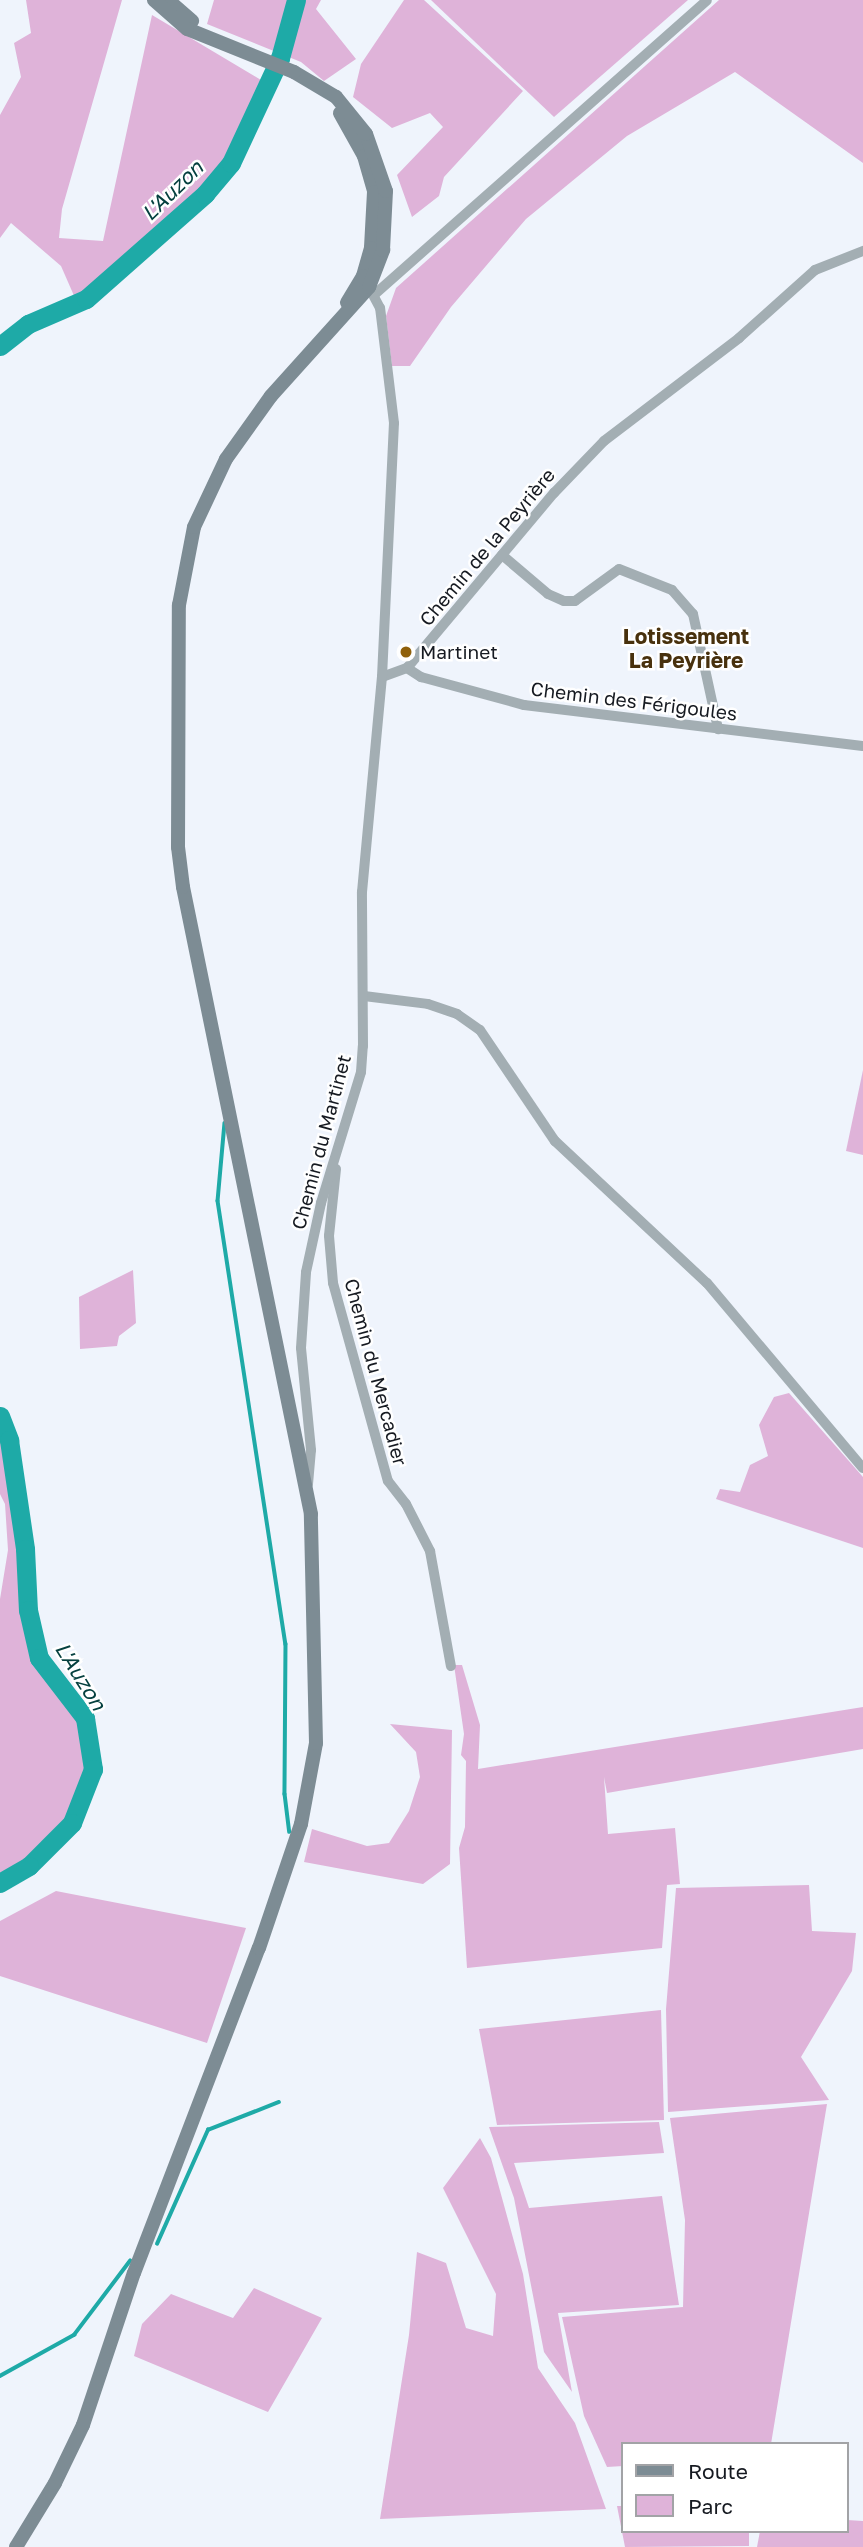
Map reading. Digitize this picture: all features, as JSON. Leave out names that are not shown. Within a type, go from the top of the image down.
[{"type":"main road","points":[[16,2547],[55,2483],[83,2424],[301,1824],[312,1773],[317,1716],[313,1544],[307,1490],[183,887],[178,706],[182,576],[204,502],[249,424],[367,289],[387,224],[381,170],[356,118],[336,97],[311,82],[187,29],[154,0]]},
{"type":"main road","points":[[168,0],[238,50]]},
{"type":"main road","points":[[311,82],[348,123],[374,192],[367,289]]},
{"type":"street","points":[[407,668],[382,677],[394,423],[367,289],[707,0]]},
{"type":"street","name":"Chemin de la Peyrière","points":[[407,668],[502,555],[604,441],[739,338],[815,270],[863,251]]},
{"type":"street","points":[[502,555],[548,594],[564,601],[575,601],[619,569],[672,590],[693,614],[718,729]]},
{"type":"street","name":"Chemin des Férigoules","points":[[407,668],[421,677],[524,705],[863,746]]},
{"type":"street","name":"Chemin du Martinet","points":[[307,1490],[311,1450],[301,1348],[306,1272],[321,1203],[338,1158],[361,1072],[364,996],[362,892],[382,677]]},
{"type":"street","points":[[364,996],[428,1004],[457,1014],[480,1030],[555,1141],[707,1283],[863,1468]]},
{"type":"street","name":"Chemin du Mercadier","points":[[338,1158],[329,1236],[333,1283],[388,1481],[406,1504],[430,1551],[451,1666]]},
{"type":"green space","points":[[26,0],[122,0],[62,209],[59,238],[103,241],[152,15],[261,80],[226,158],[183,206],[83,296],[75,298],[61,266],[11,223],[0,238],[0,115],[21,77],[14,43],[31,33]]},
{"type":"green space","points":[[214,0],[321,0],[316,9],[356,59],[324,81],[301,62],[207,24]]},
{"type":"green space","points":[[404,0],[424,0],[523,91],[444,177],[439,196],[412,217],[397,175],[443,127],[430,113],[392,128],[353,97],[361,64]]},
{"type":"green space","points":[[431,0],[688,0],[554,117]]},
{"type":"green space","points":[[719,0],[863,0],[863,163],[735,72],[627,136],[526,219],[451,307],[410,366],[392,366],[386,316],[396,288]]},
{"type":"green space","points":[[863,1070],[863,1155],[846,1151]]},
{"type":"green space","points":[[133,1270],[136,1323],[119,1336],[117,1346],[80,1349],[79,1297]]},
{"type":"green space","points":[[789,1393],[863,1477],[863,1548],[716,1499],[720,1489],[740,1492],[750,1465],[768,1456],[759,1425],[774,1397]]},
{"type":"green space","points":[[0,1428],[21,1551],[24,1609],[35,1658],[79,1719],[88,1769],[68,1821],[28,1864],[0,1881],[0,1599],[8,1550],[5,1504],[0,1494]]},
{"type":"green space","points":[[454,1665],[462,1665],[480,1725],[478,1769],[863,1707],[863,1749],[607,1793],[604,1777],[608,1834],[675,1828],[680,1884],[667,1885],[662,1948],[467,1968],[459,1848],[465,1827],[466,1761],[461,1755],[464,1734]]},
{"type":"green space","points":[[390,1724],[452,1730],[450,1864],[423,1884],[304,1862],[312,1829],[367,1846],[389,1843],[409,1811],[420,1777],[416,1752]]},
{"type":"green space","points":[[809,1885],[812,1931],[856,1933],[852,1971],[801,2057],[829,2100],[668,2112],[666,2009],[676,1888]]},
{"type":"green space","points":[[56,1891],[246,1928],[207,2043],[0,1976],[0,1921]]},
{"type":"green space","points":[[661,2010],[664,2120],[497,2125],[479,2029]]},
{"type":"green space","points":[[827,2104],[771,2442],[622,2442],[622,2466],[607,2467],[584,2416],[562,2317],[683,2307],[685,2220],[670,2118]]},
{"type":"green space","points":[[659,2122],[664,2153],[514,2163],[529,2208],[662,2196],[679,2305],[558,2313],[572,2392],[544,2352],[514,2198],[489,2127]]},
{"type":"green space","points":[[480,2138],[491,2158],[523,2274],[538,2368],[575,2423],[606,2509],[380,2519],[409,2335],[417,2252],[446,2263],[466,2328],[493,2336],[496,2294],[443,2188]]},
{"type":"green space","points":[[254,2288],[322,2318],[268,2412],[134,2356],[142,2324],[171,2294],[233,2318]]},
{"type":"green space","points":[[617,2506],[622,2506],[622,2532]]},
{"type":"green space","points":[[849,2520],[863,2521],[863,2547],[757,2547],[760,2533],[849,2533]]},
{"type":"green space","points":[[622,2533],[749,2533],[749,2546],[625,2547]]},
{"type":"waterway","name":"L'Auzon","points":[[0,346],[28,324],[86,299],[205,194],[231,163],[280,58],[296,0]]},
{"type":"waterway","points":[[225,1123],[218,1201],[286,1644],[285,1794],[290,1832]]},
{"type":"waterway","name":"L'Auzon","points":[[0,1416],[9,1440],[25,1549],[28,1610],[39,1658],[85,1718],[93,1769],[72,1823],[29,1866],[0,1883]]},
{"type":"waterway","points":[[157,2244],[208,2130],[279,2102]]},
{"type":"waterway","points":[[0,2376],[74,2335],[130,2261]]},
{"type":"place","name":"Martinet","points":[[406,652]]},
{"type":"district","name":"Lotissement La Peyrière","points":[[686,648]]}]
